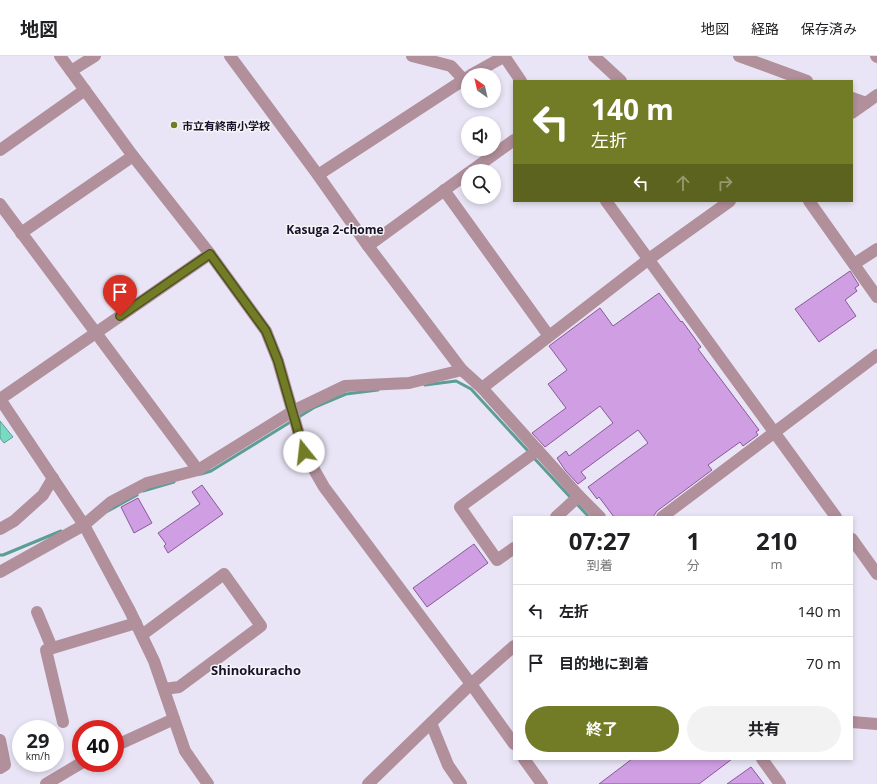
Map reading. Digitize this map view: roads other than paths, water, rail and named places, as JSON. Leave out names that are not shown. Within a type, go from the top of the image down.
[{"type":"street","points":[[60,56],[133,156],[210,254],[266,331],[278,361],[304,452],[324,487],[513,743]]},
{"type":"street","points":[[71,70],[95,56]]},
{"type":"street","points":[[230,56],[318,175],[368,246],[462,370],[482,388],[579,496],[599,516]]},
{"type":"street","points":[[412,56],[451,66],[461,73]]},
{"type":"street","points":[[483,68],[505,56],[520,80]]},
{"type":"street","points":[[594,56],[620,80]]},
{"type":"street","points":[[739,56],[804,80]]},
{"type":"street","points":[[318,175],[461,81]]},
{"type":"street","points":[[0,150],[85,90]]},
{"type":"street","points":[[853,112],[877,95]]},
{"type":"street","points":[[853,98],[866,103]]},
{"type":"street","points":[[481,164],[513,141]]},
{"type":"street","points":[[21,233],[133,156]]},
{"type":"street","points":[[368,246],[461,178]]},
{"type":"street","points":[[444,190],[549,336]]},
{"type":"street","points":[[607,202],[835,516]]},
{"type":"street","points":[[482,388],[649,259],[729,202]]},
{"type":"street","points":[[811,202],[877,297]]},
{"type":"street","points":[[0,204],[198,470]]},
{"type":"street","points":[[854,264],[877,249]]},
{"type":"street","points":[[208,784],[185,751],[154,661],[136,623],[84,525],[0,399],[210,254]]},
{"type":"street","points":[[663,516],[877,355]]},
{"type":"street","points":[[0,572],[84,525],[111,502],[147,483],[198,470],[293,411],[346,386],[409,382],[462,370]]},
{"type":"street","points":[[513,549],[497,560],[460,507],[538,450]]},
{"type":"street","points":[[0,529],[14,521],[43,495],[52,478]]},
{"type":"street","points":[[557,516],[579,496]]},
{"type":"street","points":[[853,540],[877,574]]},
{"type":"street","points":[[142,635],[224,574],[261,626],[179,687],[164,689]]},
{"type":"street","points":[[37,612],[52,648]]},
{"type":"street","points":[[63,720],[46,650],[136,623]]},
{"type":"street","points":[[368,784],[471,684],[513,647]]},
{"type":"street","points":[[124,742],[174,719]]},
{"type":"street","points":[[853,722],[877,724]]},
{"type":"street","points":[[431,723],[448,765],[461,784]]},
{"type":"street","points":[[0,740],[5,765],[0,768]]},
{"type":"street","points":[[525,760],[542,784]]},
{"type":"street","points":[[763,760],[780,784]]},
{"type":"street","points":[[46,784],[72,768]]},
{"type":"waterway","points":[[425,385],[456,381],[471,389],[529,452]]},
{"type":"waterway","points":[[297,418],[315,407],[346,394],[378,390]]},
{"type":"waterway","points":[[201,474],[211,471],[292,421]]},
{"type":"waterway","points":[[533,457],[571,498]]},
{"type":"waterway","points":[[143,491],[174,482]]},
{"type":"waterway","points":[[108,511],[137,495]]},
{"type":"waterway","points":[[575,502],[588,516]]},
{"type":"waterway","points":[[0,555],[61,531]]},
{"type":"place","name":"市立有終南小学校","points":[[174,125]]},
{"type":"district","name":"Kasuga 2-chome","points":[[335,229]]},
{"type":"district","name":"Shinokuracho","points":[[256,670]]}]
